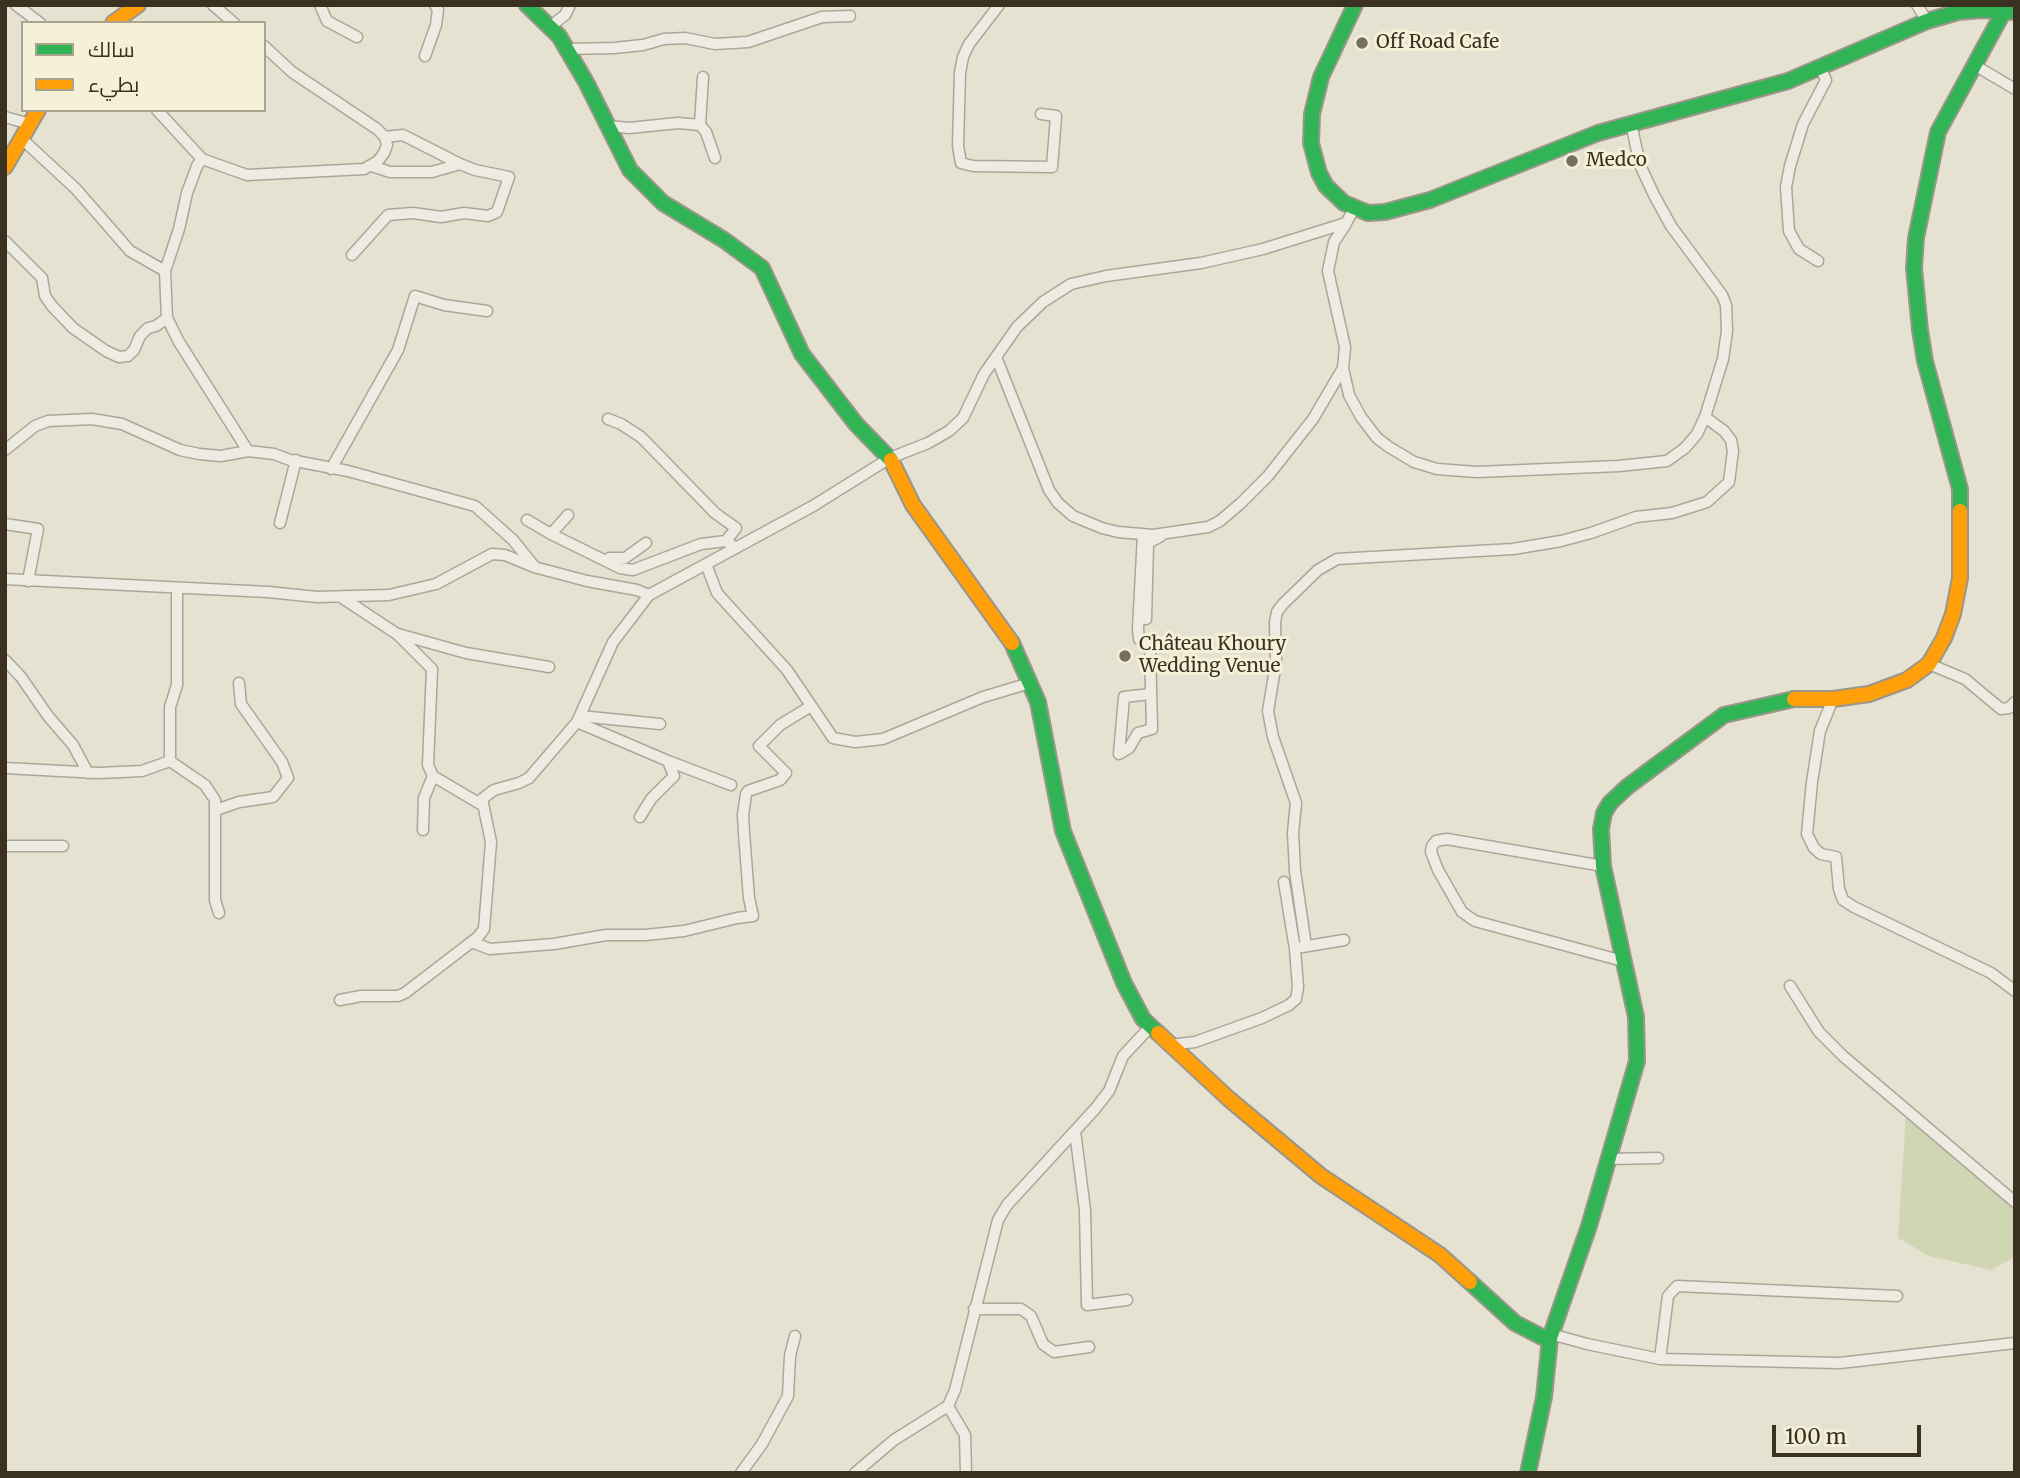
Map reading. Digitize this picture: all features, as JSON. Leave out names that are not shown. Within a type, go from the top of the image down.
[{"type":"main road","points":[[116,21],[138,5]]},
{"type":"main road","points":[[527,5],[551,26],[566,49],[630,170],[645,187],[663,203],[724,240],[762,268],[802,354],[856,424],[890,458],[913,505],[1011,640],[1038,702],[1069,850],[1124,984],[1136,1008],[1150,1027],[1229,1099],[1321,1176],[1433,1251],[1515,1323],[1542,1337],[1550,1336]]},
{"type":"main road","points":[[1355,5],[1321,77],[1311,127],[1314,157],[1319,173],[1335,195],[1354,209],[1368,213],[1403,208],[1430,200],[1524,160],[1631,123],[1759,91],[1927,21],[1958,12],[2010,12]]},
{"type":"main road","points":[[1528,1473],[1544,1397],[1550,1336],[1589,1226],[1637,1061],[1636,1017],[1603,866],[1601,829],[1604,813],[1610,803],[1628,787],[1724,715],[1768,702],[1801,698],[1833,699],[1869,694],[1891,687],[1907,680],[1929,664],[1944,638],[1957,600],[1960,489],[1928,373],[1920,330],[1914,268],[1916,238],[1938,132],[2010,12]]},
{"type":"main road","points":[[5,167],[37,112]]},
{"type":"street","points":[[16,5],[37,21]]},
{"type":"street","points":[[213,5],[232,21]]},
{"type":"street","points":[[320,5],[327,21],[357,37]]},
{"type":"street","points":[[425,56],[436,25],[438,10],[435,5]]},
{"type":"street","points":[[551,26],[565,15],[570,5]]},
{"type":"street","points":[[999,5],[970,44],[964,57],[958,146],[961,163],[974,166],[1052,167],[1056,117],[1041,114]]},
{"type":"street","points":[[1917,5],[1927,21]]},
{"type":"street","points":[[566,49],[614,48],[685,38],[715,44],[748,41],[822,17],[850,16]]},
{"type":"street","points":[[159,112],[202,159],[247,176],[364,169],[372,166],[384,153],[387,145],[385,137],[292,72],[266,48]]},
{"type":"street","points":[[1976,66],[2015,89]]},
{"type":"street","points":[[1818,261],[1799,249],[1789,231],[1786,187],[1803,124],[1825,80],[1820,67]]},
{"type":"street","points":[[703,77],[700,125],[706,132],[715,158]]},
{"type":"street","points":[[5,117],[30,124]]},
{"type":"street","points":[[608,126],[629,128],[678,123],[700,125]]},
{"type":"street","points":[[1354,209],[1334,242],[1328,271],[1345,347],[1343,368],[1349,396],[1377,438],[1414,462],[1437,469],[1477,472],[1667,461],[1685,448],[1697,434],[1705,417],[1723,359],[1727,331],[1726,305],[1723,295],[1671,226],[1654,195],[1640,166],[1631,123]]},
{"type":"street","points":[[352,255],[388,215],[413,213],[441,217],[464,213],[488,216],[496,212],[509,177],[475,170],[403,135],[385,137]]},
{"type":"street","points":[[22,139],[76,189],[130,251],[165,271]]},
{"type":"street","points":[[202,159],[187,193],[165,271],[167,318],[179,342],[248,451]]},
{"type":"street","points":[[372,166],[390,172],[432,172],[460,164]]},
{"type":"street","points":[[340,1000],[361,996],[398,996],[412,989],[478,937],[484,929],[491,842],[482,799],[486,794],[529,778],[578,719],[613,642],[649,595],[813,506],[890,458],[928,443],[956,425],[963,418],[984,374],[1017,327],[1043,302],[1071,284],[1106,276],[1201,263],[1263,249],[1346,223]]},
{"type":"street","points":[[5,241],[42,278],[45,296],[52,306],[73,328],[106,351],[119,357],[128,356],[148,328],[167,318]]},
{"type":"street","points":[[331,469],[398,350],[415,296],[444,305],[487,311]]},
{"type":"street","points":[[996,357],[1049,490],[1058,503],[1086,523],[1118,532],[1143,534],[1165,534],[1208,527],[1220,521],[1268,476],[1313,419],[1343,368]]},
{"type":"street","points":[[1169,1045],[1195,1042],[1262,1018],[1289,1005],[1298,993],[1300,948],[1293,833],[1296,803],[1273,737],[1268,710],[1276,663],[1275,622],[1283,604],[1318,569],[1337,559],[1522,548],[1591,533],[1636,517],[1672,513],[1707,502],[1729,482],[1733,451],[1731,440],[1724,431],[1705,417]]},
{"type":"street","points":[[5,450],[35,426],[48,421],[92,419],[122,424],[180,450],[199,454],[221,456],[248,451],[348,471],[475,506],[513,540],[534,566]]},
{"type":"street","points":[[608,419],[641,437],[715,513],[736,528],[726,541]]},
{"type":"street","points":[[280,523],[296,460]]},
{"type":"street","points":[[551,534],[568,515]]},
{"type":"street","points":[[527,520],[607,562],[632,570],[701,544],[726,541],[736,548]]},
{"type":"street","points":[[5,524],[38,529],[28,581]]},
{"type":"street","points":[[1143,534],[1138,629],[1139,639],[1150,646],[1152,729],[1138,733],[1129,748],[1119,754],[1124,697],[1150,694]]},
{"type":"street","points":[[1146,619],[1148,543],[1165,534]]},
{"type":"street","points":[[607,562],[609,558],[625,558],[646,543]]},
{"type":"street","points":[[5,579],[341,597],[389,595],[436,584],[492,554],[505,555],[587,581],[649,595]]},
{"type":"street","points":[[706,564],[717,593],[770,649],[833,738],[864,742],[883,739],[983,696],[1030,683]]},
{"type":"street","points":[[170,761],[170,707],[177,684],[177,589]]},
{"type":"street","points":[[341,597],[397,634],[432,669],[428,765],[433,776],[482,805]]},
{"type":"street","points":[[397,634],[466,653],[549,667]]},
{"type":"street","points":[[5,660],[72,746],[88,773]]},
{"type":"street","points":[[1929,664],[1965,679],[2001,709],[2009,708],[2015,702]]},
{"type":"street","points":[[216,810],[239,802],[273,797],[288,778],[282,762],[241,704],[239,683]]},
{"type":"street","points":[[1833,699],[1820,731],[1807,834],[1814,848],[1821,854],[1836,857],[1839,889],[1843,900],[1991,973],[2015,991]]},
{"type":"street","points":[[471,942],[490,949],[554,944],[606,935],[684,932],[753,916],[748,898],[744,845],[743,815],[746,794],[780,780],[786,772],[760,746],[780,724],[811,706]]},
{"type":"street","points":[[578,719],[660,724]]},
{"type":"street","points":[[578,719],[668,761],[731,785]]},
{"type":"street","points":[[5,768],[88,773],[142,771],[170,761]]},
{"type":"street","points":[[170,761],[205,785],[215,800],[215,900],[219,913]]},
{"type":"street","points":[[640,817],[651,799],[674,776],[668,761]]},
{"type":"street","points":[[423,830],[424,799],[433,776]]},
{"type":"street","points":[[1603,866],[1447,839],[1436,841],[1432,846],[1444,881],[1462,912],[1475,921],[1623,961]]},
{"type":"street","points":[[5,846],[63,846]]},
{"type":"street","points":[[1284,882],[1300,948]]},
{"type":"street","points":[[1300,948],[1344,940]]},
{"type":"street","points":[[1790,986],[1819,1032],[1835,1048],[1877,1087],[2015,1202]]},
{"type":"street","points":[[855,1473],[902,1435],[948,1406],[993,1235],[1002,1213],[1109,1091],[1123,1056],[1150,1027]]},
{"type":"street","points":[[1075,1131],[1085,1210],[1087,1305],[1127,1300]]},
{"type":"street","points":[[1608,1159],[1658,1158]]},
{"type":"street","points":[[1660,1359],[1668,1296],[1677,1286],[1897,1296]]},
{"type":"street","points":[[974,1309],[1021,1309],[1031,1316],[1043,1344],[1054,1352],[1089,1347]]},
{"type":"street","points":[[741,1473],[776,1421],[788,1396],[794,1336]]},
{"type":"street","points":[[1550,1336],[1660,1359],[1840,1363],[2015,1343]]},
{"type":"street","points":[[948,1406],[965,1435],[966,1473]]},
{"type":"green space","points":[[1906,1115],[1996,1194],[2006,1195],[2015,1207],[2015,1257],[1991,1270],[1929,1256],[1898,1238]]},
{"type":"traffic: fast","points":[[527,5],[559,36],[586,82],[630,170],[663,203],[724,240],[762,268],[802,354],[856,424],[891,460]]},
{"type":"traffic: fast","points":[[1355,5],[1321,77],[1312,114],[1311,143],[1319,173],[1326,186],[1344,203],[1368,213],[1385,212],[1430,200],[1598,133],[1788,81],[1927,21],[1958,12],[2015,12]]},
{"type":"traffic: fast","points":[[1960,511],[1960,489],[1925,361],[1920,330],[1914,268],[1916,238],[1938,132],[2004,11]]},
{"type":"traffic: fast","points":[[1012,643],[1038,702],[1063,831],[1124,983],[1143,1019],[1158,1033]]},
{"type":"traffic: fast","points":[[1528,1473],[1544,1397],[1550,1338],[1589,1226],[1637,1061],[1636,1017],[1603,866],[1601,829],[1604,813],[1610,803],[1627,787],[1724,715],[1794,699]]},
{"type":"traffic: fast","points":[[1470,1282],[1515,1323],[1542,1337],[1550,1338]]},
{"type":"traffic: slow","points":[[116,21],[138,5]]},
{"type":"traffic: slow","points":[[5,167],[37,112]]},
{"type":"traffic: slow","points":[[891,460],[913,505],[1012,643]]},
{"type":"traffic: slow","points":[[1794,699],[1833,699],[1869,694],[1907,680],[1929,664],[1944,638],[1953,614],[1960,578],[1960,511]]},
{"type":"traffic: slow","points":[[1158,1033],[1229,1099],[1321,1176],[1440,1255],[1470,1282]]},
{"type":"place","name":"Off Road Cafe","points":[[1362,43]]},
{"type":"place","name":"Medco","points":[[1572,161]]},
{"type":"place","name":"Château Khoury Wedding Venue","points":[[1125,656]]}]
